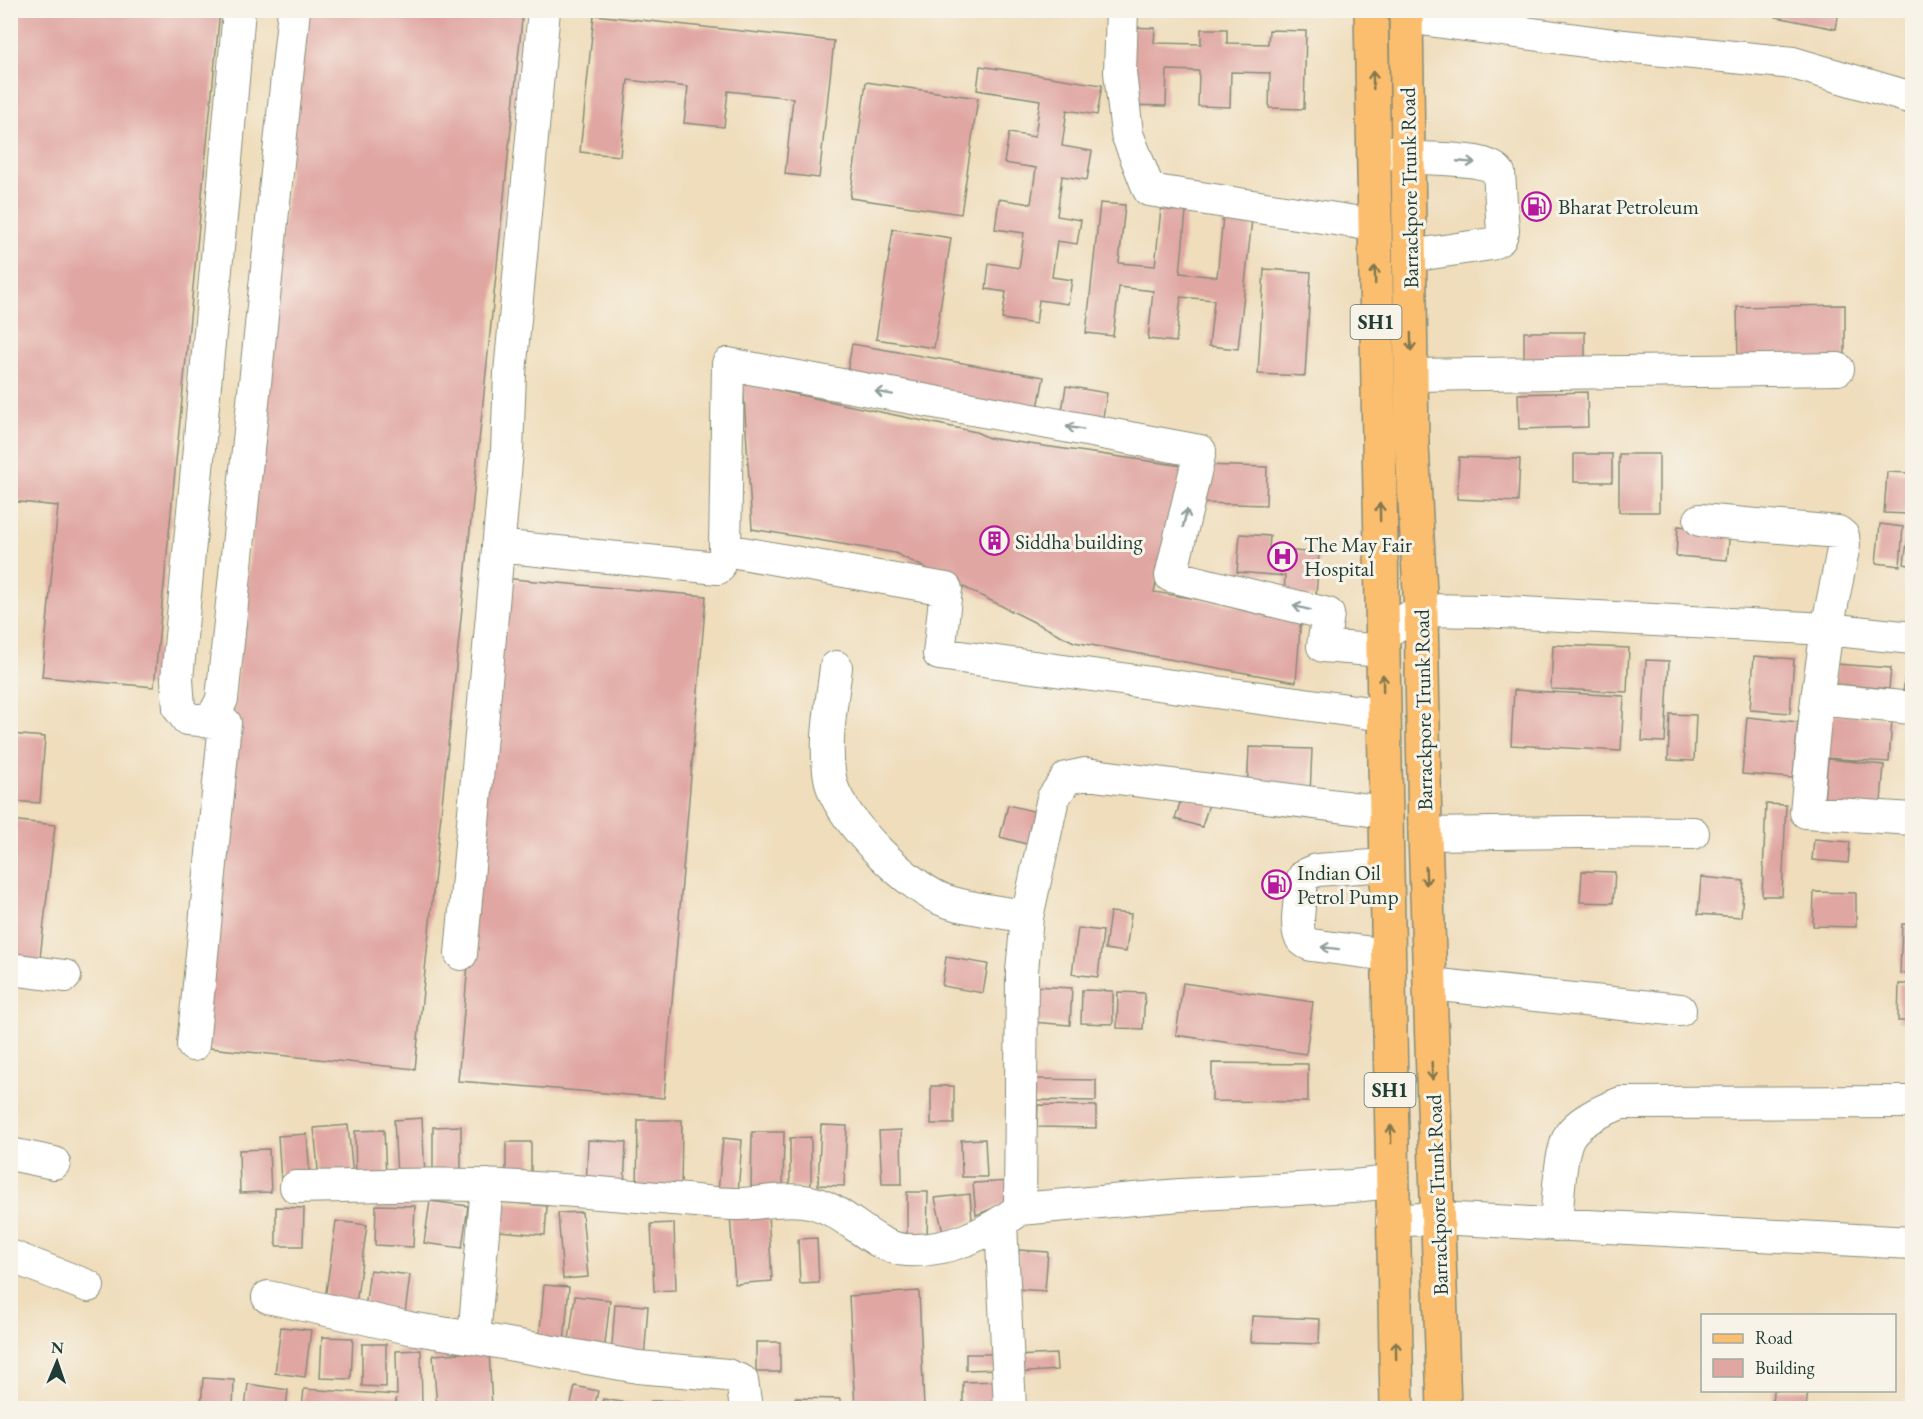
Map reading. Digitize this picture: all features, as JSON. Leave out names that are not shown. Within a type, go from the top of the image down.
[{"type":"main road","name":"Barrackpore Trunk Road","points":[[1371,10],[1397,1408]]},
{"type":"main road","name":"Barrackpore Trunk Road","points":[[1406,14],[1412,445],[1421,610],[1425,834],[1444,1408]]},
{"type":"street","points":[[193,1045],[225,723],[187,719],[179,708],[177,680],[239,10]]},
{"type":"street","points":[[203,721],[215,714],[222,699],[294,10]]},
{"type":"street","points":[[460,954],[507,451],[510,373],[544,10]]},
{"type":"street","points":[[1122,10],[1120,72],[1127,134],[1149,190],[1374,225]]},
{"type":"street","points":[[1406,14],[1614,45],[1793,63],[1912,98]]},
{"type":"street","points":[[1375,148],[1408,157],[1483,163],[1496,168],[1499,173],[1503,231],[1500,239],[1491,244],[1410,256]]},
{"type":"street","points":[[1384,715],[939,654],[946,589],[725,550],[728,364],[1200,451],[1171,576],[1328,614],[1323,646],[1383,642],[1421,610],[1483,610],[1827,629],[1912,638]]},
{"type":"street","points":[[1411,375],[1838,369]]},
{"type":"street","points":[[1701,520],[1839,532],[1843,536],[1844,545],[1827,629],[1817,699],[1806,812],[1912,819]]},
{"type":"street","points":[[498,546],[718,568]]},
{"type":"street","points":[[836,667],[828,751],[832,785],[839,803],[858,828],[918,887],[945,901],[1027,917]]},
{"type":"street","points":[[1817,699],[1912,708]]},
{"type":"street","points":[[1010,1408],[1011,1216],[1022,971],[1027,917],[1053,798],[1067,778],[1086,774],[1385,812]]},
{"type":"street","points":[[1425,834],[1693,833]]},
{"type":"street","points":[[1386,864],[1317,870],[1305,875],[1302,880],[1299,925],[1300,936],[1304,942],[1311,945],[1388,955]]},
{"type":"street","points":[[10,969],[65,976]]},
{"type":"street","points":[[1430,984],[1680,1010]]},
{"type":"street","points":[[1556,1225],[1562,1159],[1571,1133],[1592,1116],[1621,1103],[1912,1102]]},
{"type":"street","points":[[10,1154],[54,1163]]},
{"type":"street","points":[[296,1187],[487,1185],[735,1204],[780,1200],[817,1202],[891,1248],[908,1250],[938,1247],[965,1240],[1011,1216],[1180,1195],[1326,1188],[1392,1182]]},
{"type":"street","points":[[474,1338],[487,1185]]},
{"type":"street","points":[[1392,1221],[1437,1218],[1912,1243]]},
{"type":"street","points":[[10,1256],[88,1286]]},
{"type":"street","points":[[268,1297],[409,1328],[638,1367],[727,1375],[742,1381],[746,1408]]},
{"type":"building","points":[[10,10],[220,10],[154,687],[42,677],[58,506],[10,501]]},
{"type":"building","points":[[305,10],[523,10],[415,1069],[200,1047]]},
{"type":"building","points":[[1777,10],[1839,10],[1836,29],[1776,17]]},
{"type":"building","points":[[594,15],[834,41],[819,178],[785,174],[793,98],[728,91],[724,127],[684,123],[688,87],[628,80],[620,156],[580,152]]},
{"type":"building","points":[[1128,27],[1155,28],[1154,43],[1201,44],[1201,29],[1227,29],[1227,43],[1268,44],[1269,30],[1306,31],[1304,109],[1269,108],[1270,73],[1231,72],[1230,107],[1198,106],[1199,71],[1167,70],[1166,106],[1126,105]]},
{"type":"building","points":[[980,66],[1102,85],[1097,115],[1067,110],[1062,146],[1092,151],[1087,180],[1062,176],[1057,216],[1081,220],[1077,244],[1057,241],[1052,277],[1072,280],[1068,304],[1039,300],[1036,324],[1002,319],[1006,292],[986,289],[989,263],[1019,268],[1024,233],[995,229],[999,199],[1031,204],[1036,168],[1004,163],[1009,133],[1035,137],[1040,100],[977,90]]},
{"type":"building","points":[[866,82],[978,98],[961,214],[850,198]]},
{"type":"building","points":[[1100,203],[1125,205],[1119,263],[1155,266],[1161,209],[1186,212],[1180,273],[1217,277],[1223,216],[1252,219],[1238,349],[1209,346],[1214,300],[1181,297],[1176,342],[1148,339],[1153,291],[1119,287],[1113,336],[1086,333]]},
{"type":"building","points":[[893,229],[951,238],[934,348],[876,339]]},
{"type":"building","points":[[1264,269],[1311,272],[1305,376],[1258,374]]},
{"type":"building","points":[[1845,305],[1845,362],[1738,364],[1737,307]]},
{"type":"building","points":[[1524,332],[1585,332],[1585,360],[1524,360]]},
{"type":"building","points":[[852,344],[1044,377],[1037,413],[846,379]]},
{"type":"building","name":"Siddha building","points":[[743,380],[785,392],[976,432],[989,438],[1183,466],[1154,592],[1301,616],[1296,682],[1074,642],[895,553],[752,529]]},
{"type":"building","points":[[1066,386],[1107,393],[1103,417],[1062,411]]},
{"type":"building","points":[[1587,392],[1588,427],[1519,429],[1518,394]]},
{"type":"building","points":[[1574,454],[1612,454],[1612,482],[1574,482]]},
{"type":"building","points":[[1619,454],[1659,454],[1659,512],[1619,512]]},
{"type":"building","points":[[1459,457],[1520,459],[1518,502],[1457,499]]},
{"type":"building","points":[[1203,465],[1267,467],[1266,505],[1202,503]]},
{"type":"building","points":[[1887,472],[1911,473],[1908,514],[1884,513]]},
{"type":"building","points":[[1910,521],[1912,521],[1912,566],[1904,564]]},
{"type":"building","points":[[1880,524],[1903,527],[1900,566],[1876,563]]},
{"type":"building","points":[[1678,526],[1730,531],[1727,560],[1676,556]]},
{"type":"building","points":[[1240,534],[1270,536],[1269,549],[1319,553],[1316,597],[1284,595],[1285,576],[1237,572]]},
{"type":"building","points":[[501,578],[706,596],[664,1098],[458,1081]]},
{"type":"building","points":[[1553,645],[1629,648],[1627,692],[1551,689]]},
{"type":"building","points":[[1908,646],[1912,647],[1912,695],[1903,694]]},
{"type":"building","points":[[1754,656],[1794,659],[1790,713],[1750,710]]},
{"type":"building","points":[[1646,660],[1669,661],[1665,742],[1642,741]]},
{"type":"building","points":[[1836,664],[1891,668],[1889,689],[1834,684]]},
{"type":"building","points":[[1514,690],[1624,696],[1621,751],[1511,745]]},
{"type":"building","points":[[1670,714],[1696,715],[1694,761],[1668,760]]},
{"type":"building","points":[[1825,714],[1892,719],[1889,762],[1822,758]]},
{"type":"building","points":[[1747,717],[1798,722],[1793,778],[1742,774]]},
{"type":"building","points":[[10,734],[45,737],[40,803],[10,801]]},
{"type":"building","points":[[1249,747],[1312,749],[1310,794],[1247,793]]},
{"type":"building","points":[[1828,759],[1884,765],[1880,814],[1823,809]]},
{"type":"building","points":[[1182,796],[1209,804],[1202,827],[1175,819]]},
{"type":"building","points":[[1766,804],[1786,805],[1782,896],[1762,896]]},
{"type":"building","points":[[1008,805],[1041,813],[1034,846],[1000,837]]},
{"type":"building","points":[[10,820],[55,825],[39,967],[10,964]]},
{"type":"building","points":[[1814,839],[1850,842],[1848,863],[1812,860]]},
{"type":"building","points":[[1582,871],[1615,872],[1613,903],[1580,902]]},
{"type":"building","points":[[1701,877],[1744,881],[1741,917],[1698,914]]},
{"type":"building","points":[[1814,892],[1856,893],[1856,927],[1813,926]]},
{"type":"building","points":[[1110,912],[1131,914],[1126,952],[1105,949]]},
{"type":"building","points":[[1902,924],[1912,925],[1912,974],[1900,973]]},
{"type":"building","points":[[1078,928],[1103,931],[1098,977],[1072,974]]},
{"type":"building","points":[[946,957],[988,964],[983,993],[942,986]]},
{"type":"building","points":[[1183,983],[1313,1002],[1306,1054],[1176,1035]]},
{"type":"building","points":[[1899,984],[1912,984],[1912,1021],[1898,1021]]},
{"type":"building","points":[[1033,986],[1072,988],[1070,1025],[1031,1022]]},
{"type":"building","points":[[1082,990],[1113,991],[1113,1024],[1081,1023]]},
{"type":"building","points":[[1118,992],[1145,993],[1143,1029],[1117,1028]]},
{"type":"building","points":[[1212,1063],[1308,1064],[1308,1102],[1212,1101]]},
{"type":"building","points":[[1032,1079],[1096,1080],[1096,1101],[1032,1100]]},
{"type":"building","points":[[931,1086],[954,1086],[954,1124],[931,1124]]},
{"type":"building","points":[[1038,1105],[1096,1106],[1096,1128],[1037,1127]]},
{"type":"building","points":[[422,1118],[425,1175],[397,1177],[394,1120]]},
{"type":"building","points":[[638,1120],[682,1120],[681,1192],[637,1192]]},
{"type":"building","points":[[348,1125],[353,1177],[319,1180],[314,1128]]},
{"type":"building","points":[[821,1125],[847,1126],[844,1186],[818,1185]]},
{"type":"building","points":[[461,1126],[461,1174],[433,1174],[433,1127]]},
{"type":"building","points":[[384,1130],[386,1177],[356,1178],[355,1131]]},
{"type":"building","points":[[901,1130],[902,1184],[882,1184],[879,1131]]},
{"type":"building","points":[[752,1132],[784,1132],[783,1188],[751,1188]]},
{"type":"building","points":[[307,1134],[310,1179],[281,1181],[278,1136]]},
{"type":"building","points":[[811,1137],[811,1187],[790,1187],[790,1138]]},
{"type":"building","points":[[723,1138],[742,1140],[738,1193],[718,1192]]},
{"type":"building","points":[[985,1139],[987,1177],[962,1177],[961,1140]]},
{"type":"building","points":[[588,1140],[626,1142],[624,1190],[586,1188]]},
{"type":"building","points":[[506,1142],[531,1142],[531,1174],[506,1174]]},
{"type":"building","points":[[269,1149],[271,1192],[240,1193],[239,1150]]},
{"type":"building","points":[[1012,1181],[1012,1201],[976,1215],[973,1183]]},
{"type":"building","points":[[907,1192],[928,1192],[927,1242],[907,1242]]},
{"type":"building","points":[[970,1194],[972,1220],[943,1233],[935,1198]]},
{"type":"building","points":[[430,1201],[468,1206],[462,1248],[424,1243]]},
{"type":"building","points":[[500,1202],[547,1206],[545,1235],[498,1231]]},
{"type":"building","points":[[376,1205],[415,1206],[413,1247],[375,1245]]},
{"type":"building","points":[[276,1207],[304,1208],[303,1246],[276,1246]]},
{"type":"building","points":[[582,1212],[588,1277],[563,1279],[558,1213]]},
{"type":"building","points":[[768,1212],[772,1281],[735,1284],[730,1215]]},
{"type":"building","points":[[336,1221],[367,1225],[356,1304],[325,1299]]},
{"type":"building","points":[[674,1223],[676,1290],[654,1291],[651,1224]]},
{"type":"building","points":[[817,1238],[819,1283],[800,1284],[798,1239]]},
{"type":"building","points":[[1019,1250],[1048,1252],[1045,1291],[1016,1289]]},
{"type":"building","points":[[370,1270],[410,1275],[404,1321],[364,1316]]},
{"type":"building","points":[[544,1285],[569,1287],[564,1343],[539,1341]]},
{"type":"building","points":[[919,1291],[924,1408],[855,1408],[849,1296]]},
{"type":"building","points":[[575,1296],[610,1300],[604,1353],[568,1348]]},
{"type":"building","points":[[615,1304],[648,1306],[644,1360],[611,1357]]},
{"type":"building","points":[[1252,1316],[1320,1319],[1319,1344],[1251,1342]]},
{"type":"building","points":[[281,1327],[311,1330],[305,1377],[275,1373]]},
{"type":"building","points":[[322,1337],[353,1338],[351,1379],[320,1378]]},
{"type":"building","points":[[756,1342],[780,1342],[780,1372],[756,1372]]},
{"type":"building","points":[[362,1344],[386,1344],[386,1387],[362,1386]]},
{"type":"building","points":[[421,1350],[422,1408],[397,1408],[396,1398],[396,1408],[302,1408],[304,1389],[397,1395],[396,1351]]},
{"type":"building","points":[[489,1351],[492,1408],[437,1408],[433,1355]]},
{"type":"building","points":[[966,1354],[998,1354],[999,1369],[966,1370]]},
{"type":"building","points":[[1056,1354],[1057,1370],[1016,1373],[1015,1356]]},
{"type":"building","points":[[203,1378],[234,1380],[233,1408],[201,1408]]},
{"type":"building","points":[[1004,1381],[1004,1402],[963,1403],[963,1382]]},
{"type":"building","points":[[248,1384],[288,1390],[286,1408],[245,1408]]},
{"type":"building","points":[[575,1386],[598,1391],[594,1408],[570,1408]]},
{"type":"building","points":[[1773,1392],[1808,1392],[1806,1408],[1772,1408]]},
{"type":"building","points":[[795,1398],[840,1399],[840,1408],[795,1408]]},
{"type":"building","points":[[603,1399],[641,1405],[640,1408],[601,1408]]},
{"type":"building","points":[[651,1401],[682,1401],[681,1408],[651,1408]]},
{"type":"place","name":"Bharat Petroleum","points":[[1537,206]]},
{"type":"place","name":"Siddha building","points":[[994,541]]},
{"type":"place","name":"The May Fair Hospital","points":[[1283,556]]},
{"type":"place","name":"Indian Oil Petrol Pump","points":[[1276,884]]}]
